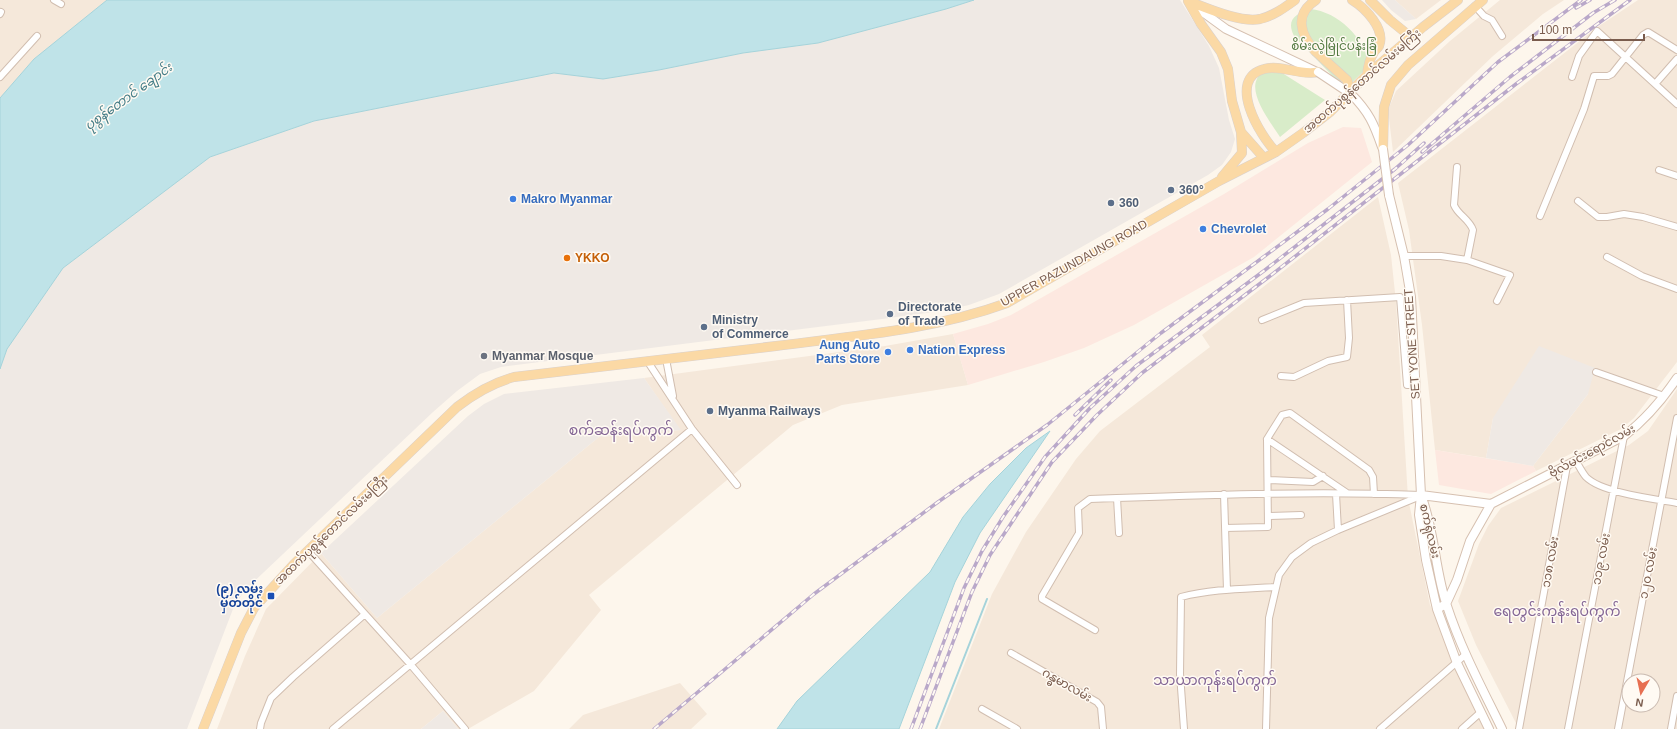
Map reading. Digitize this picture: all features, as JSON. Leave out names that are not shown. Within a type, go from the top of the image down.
[{"type":"main road","points":[[1188,1],[1246,20],[1260,19],[1274,14],[1295,0]]},
{"type":"main road","points":[[1316,0],[1305,9],[1302,16],[1302,26],[1306,41],[1315,51],[1348,80],[1351,94]]},
{"type":"main road","points":[[1352,0],[1375,23],[1381,35],[1379,46],[1369,60],[1367,75]]},
{"type":"main road","points":[[1370,0],[1390,20],[1412,38]]},
{"type":"main road","name":"အထက်ပုစွန်တောင်လမ်းမကြီး","points":[[1264,158],[1276,152],[1330,112],[1367,75],[1423,27],[1458,0]]},
{"type":"main road","points":[[1383,149],[1384,107],[1391,85],[1408,65],[1483,0]]},
{"type":"main road","points":[[1188,1],[1201,24],[1221,52],[1228,69],[1232,101],[1242,132],[1242,153],[1218,181]]},
{"type":"main road","name":"SET YONE STREET","points":[[1188,1],[1226,29],[1318,72],[1351,94],[1366,110],[1374,124],[1383,149],[1389,194],[1404,256],[1411,297],[1421,495]]},
{"type":"main road","points":[[1276,152],[1260,130],[1249,106],[1248,84],[1251,77],[1263,69],[1268,68],[1279,68],[1302,74],[1318,72]]},
{"type":"main road","points":[[1242,132],[1264,158]]},
{"type":"main road","name":"UPPER PAZUNDAUNG ROAD","points":[[514,377],[884,333],[980,313],[1007,303],[1218,181],[1264,158]]},
{"type":"main road","name":"အထက်ပုစွန်တောင်လမ်းမကြီး","points":[[202,729],[241,633],[254,608],[308,551],[458,407],[482,389],[496,382],[514,377]]},
{"type":"main road","name":"ဗိုလ်မင်းရောင်လမ်း","points":[[1491,504],[1624,436],[1640,424],[1677,378]]},
{"type":"main road","points":[[1421,495],[1491,504],[1470,541],[1457,580],[1446,604],[1437,609]]},
{"type":"main road","name":"စက်ရုံလမ်း","points":[[1421,495],[1428,514],[1446,604],[1465,655],[1502,729]]},
{"type":"main road","name":"စက်ရုံလမ်း","points":[[1421,495],[1419,516],[1426,560],[1437,609],[1457,663],[1489,729]]},
{"type":"street","points":[[54,0],[61,4]]},
{"type":"street","points":[[1475,6],[1484,16],[1492,20],[1502,36]]},
{"type":"street","points":[[1572,77],[1579,56],[1597,31],[1677,104]]},
{"type":"street","points":[[1540,216],[1584,109],[1594,76],[1610,75],[1648,32],[1677,50]]},
{"type":"street","points":[[0,77],[37,36]]},
{"type":"street","points":[[1655,84],[1677,59]]},
{"type":"street","points":[[1457,167],[1454,205],[1456,210],[1469,222],[1473,230],[1468,260]]},
{"type":"street","points":[[1658,170],[1677,176]]},
{"type":"street","points":[[1578,201],[1598,217],[1624,214],[1643,217],[1677,227]]},
{"type":"street","points":[[1404,256],[1441,256],[1468,260],[1510,275],[1497,301]]},
{"type":"street","points":[[1607,257],[1642,276],[1677,289]]},
{"type":"street","points":[[1262,320],[1304,303],[1400,297],[1407,385],[1415,385]]},
{"type":"street","points":[[1281,376],[1294,377],[1328,361],[1347,357],[1349,338],[1347,300]]},
{"type":"street","points":[[666,359],[673,400]]},
{"type":"street","points":[[648,362],[692,430],[737,485]]},
{"type":"street","points":[[1596,372],[1664,396]]},
{"type":"street","points":[[1225,528],[1267,528],[1269,526],[1267,439],[1282,415],[1290,413],[1372,473],[1374,494]]},
{"type":"street","name":"၁၂၀ လမ်း","points":[[1618,729],[1677,418]]},
{"type":"street","points":[[333,729],[692,430]]},
{"type":"street","name":"၁၁၉ လမ်း","points":[[1568,729],[1624,436]]},
{"type":"street","points":[[1267,439],[1347,493]]},
{"type":"street","points":[[1576,461],[1585,476],[1590,480],[1614,490],[1677,503]]},
{"type":"street","name":"၁၁၈ လမ်း","points":[[1519,729],[1567,466]]},
{"type":"street","points":[[1268,480],[1313,482],[1323,476]]},
{"type":"street","points":[[1095,630],[1042,600],[1042,596],[1080,533],[1078,508],[1090,499],[1224,494],[1347,493],[1421,495]]},
{"type":"street","points":[[1224,494],[1227,590]]},
{"type":"street","points":[[1336,494],[1338,530]]},
{"type":"street","points":[[1266,729],[1269,618],[1279,575],[1292,557],[1311,543],[1421,495]]},
{"type":"street","points":[[1117,498],[1119,533]]},
{"type":"street","points":[[1268,516],[1301,516]]},
{"type":"street","points":[[308,551],[411,665],[465,729]]},
{"type":"street","points":[[1184,729],[1180,674],[1180,597],[1194,593],[1276,587]]},
{"type":"street","points":[[260,729],[271,698],[365,614]]},
{"type":"street","name":"ဂန္ဓမာလမ်း","points":[[1011,653],[1096,702],[1101,707],[1103,729]]},
{"type":"street","points":[[1380,729],[1465,655]]},
{"type":"street","points":[[1671,729],[1677,696]]},
{"type":"street","points":[[982,709],[1017,729]]},
{"type":"street","points":[[1462,729],[1481,712]]},
{"type":"shaded area","points":[[0,0],[107,0],[34,59],[0,98]]},
{"type":"shaded area","points":[[974,0],[1180,0],[1209,46],[1219,68],[1229,120],[1235,139],[1231,152],[1222,165],[1208,175],[999,294],[969,305],[941,311],[882,319],[501,367],[480,374],[457,391],[433,412],[244,591],[233,609],[187,729],[0,729],[0,369],[7,349],[63,268],[210,157],[314,121],[554,73],[603,79],[659,70],[743,53],[818,43],[946,9]]},
{"type":"shaded area","points":[[1382,0],[1395,0],[1416,19],[1405,21],[1391,10]]},
{"type":"shaded area","points":[[1395,0],[1441,0],[1416,19]]},
{"type":"shaded area","points":[[1500,0],[1564,0],[1543,14],[1493,56],[1393,152],[1388,110],[1396,91],[1450,41]]},
{"type":"shaded area","points":[[1638,0],[1677,0],[1677,362],[1634,418],[1621,429],[1536,471],[1533,466],[1588,394],[1493,418],[1486,458],[1435,450],[1422,325],[1409,230],[1398,183],[1599,26]]},
{"type":"shaded area","points":[[1343,127],[1361,128],[1372,162],[1254,257],[1134,325],[1084,348],[968,385],[953,334],[988,324],[1011,315],[1224,194],[1308,143]]},
{"type":"shaded area","points":[[1378,197],[1391,255],[1396,302],[1408,498],[1430,605],[1490,729],[939,729],[992,594],[1026,532],[1076,459],[1100,431],[1210,347],[1202,335]]},
{"type":"shaded area","points":[[953,334],[968,385],[842,405],[793,425],[589,595],[601,610],[534,691],[468,729],[458,729],[443,711],[421,729],[217,729],[245,656],[266,609],[321,553],[377,618],[599,437],[680,430],[644,378],[885,346]]},
{"type":"shaded area","points":[[1539,346],[1595,368],[1588,394],[1533,466],[1486,458],[1493,418]]},
{"type":"shaded area","points":[[644,378],[681,430],[599,437],[377,618],[321,553],[468,416],[484,404],[504,394]]},
{"type":"shaded area","points":[[1677,389],[1677,729],[1519,729],[1476,645],[1458,601],[1479,544],[1488,526],[1501,508],[1629,445],[1648,431]]},
{"type":"shaded area","points":[[1435,450],[1533,466],[1536,471],[1491,494],[1439,485]]},
{"type":"shaded area","points":[[680,683],[707,714],[691,729],[569,729],[583,715]]},
{"type":"shaded area","points":[[443,711],[458,729],[421,729]]},
{"type":"green space","name":"စိမ်းလဲ့မြိုင်ပန်းခြံ","points":[[1310,9],[1331,15],[1340,21],[1356,36],[1367,55],[1370,65],[1345,89],[1294,36],[1291,26],[1293,18]]},
{"type":"green space","name":"စိမ်းလဲ့မြိုင်ပန်းခြံ","points":[[1266,71],[1279,71],[1325,100],[1280,137],[1266,116],[1256,91],[1255,84],[1258,77]]},
{"type":"water","name":"ပုစွန်တောင် ချောင်း","points":[[107,0],[974,0],[946,9],[818,43],[743,53],[659,70],[603,79],[554,73],[314,121],[210,157],[63,268],[7,349],[0,369],[0,98],[34,59]]},
{"type":"water","points":[[1050,431],[980,533],[955,582],[899,729],[777,729],[797,701],[930,572],[963,517],[990,484],[1026,448]]},
{"type":"waterway","points":[[936,729],[987,599]]},
{"type":"railway","points":[[654,729],[814,594],[938,502],[1047,425],[1161,333],[1328,209],[1408,145],[1498,62],[1581,0]]},
{"type":"railway","points":[[1576,8],[1590,0]]},
{"type":"railway","points":[[1422,152],[1510,77],[1593,13],[1615,0]]},
{"type":"railway","points":[[920,729],[972,592],[990,555],[1052,462],[1097,415],[1142,373],[1270,276],[1516,84],[1630,0]]},
{"type":"railway","points":[[911,729],[964,588],[982,551],[1003,517],[1045,457],[1090,408],[1136,366],[1265,270],[1395,169],[1424,143]]},
{"type":"railway","points":[[1075,415],[1111,380]]},
{"type":"place","name":"360°","points":[[1171,190]]},
{"type":"place","name":"Makro Myanmar","points":[[513,199]]},
{"type":"place","name":"360","points":[[1111,203]]},
{"type":"place","name":"Chevrolet","points":[[1203,229]]},
{"type":"place","name":"YKKO","points":[[567,258]]},
{"type":"place","name":"Directorate of Trade","points":[[890,314]]},
{"type":"place","name":"Ministry of Commerce","points":[[704,327]]},
{"type":"place","name":"Nation Express","points":[[910,350]]},
{"type":"place","name":"Aung Auto Parts Store","points":[[888,352]]},
{"type":"place","name":"Myanmar Mosque","points":[[484,356]]},
{"type":"place","name":"Myanma Railways","points":[[710,411]]},
{"type":"place","name":"(၉) လမ်း မှတ်တိုင်","points":[[271,596]]},
{"type":"district","name":"စက်ဆန်းရပ်ကွက်","points":[[621,430]]},
{"type":"district","name":"ရေတွင်းကုန်းရပ်ကွက်","points":[[1557,611]]},
{"type":"district","name":"သာယာကုန်းရပ်ကွက်","points":[[1215,680]]}]
